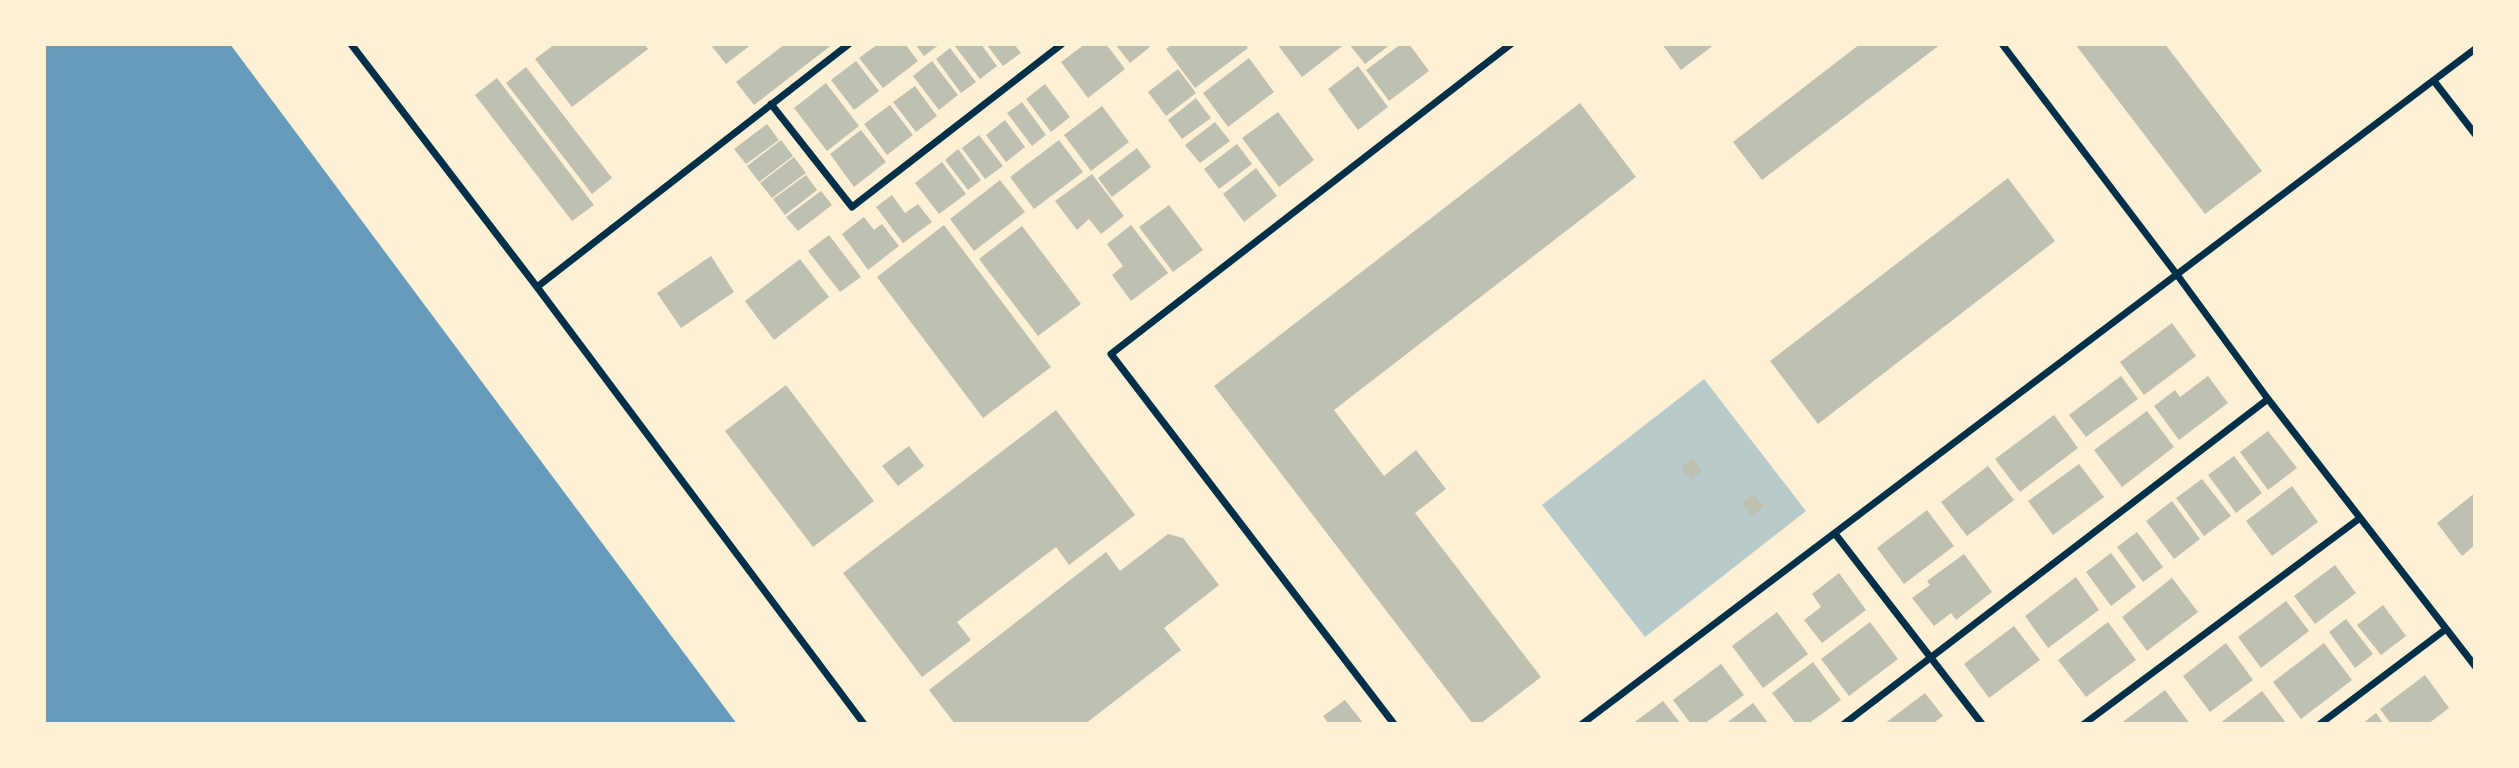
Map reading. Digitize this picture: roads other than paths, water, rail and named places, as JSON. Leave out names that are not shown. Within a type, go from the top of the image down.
[{"type":"street","points":[[351,44],[537,287],[864,724]]},
{"type":"street","points":[[537,287],[849,44]]},
{"type":"street","points":[[771,104],[852,207],[1062,44]]},
{"type":"street","points":[[1394,724],[1111,354],[1511,44]]},
{"type":"street","points":[[2002,44],[2268,399],[2475,666]]},
{"type":"street","points":[[1582,724],[1836,535],[2475,49]]},
{"type":"street","points":[[2434,80],[2475,134]]},
{"type":"street","points":[[1844,724],[2268,399]]},
{"type":"street","points":[[2084,724],[2360,518]]},
{"type":"street","points":[[1836,535],[1982,724]]},
{"type":"street","points":[[2320,724],[2446,629]]},
{"type":"water","points":[[44,44],[230,44],[737,724],[44,724]]}]
